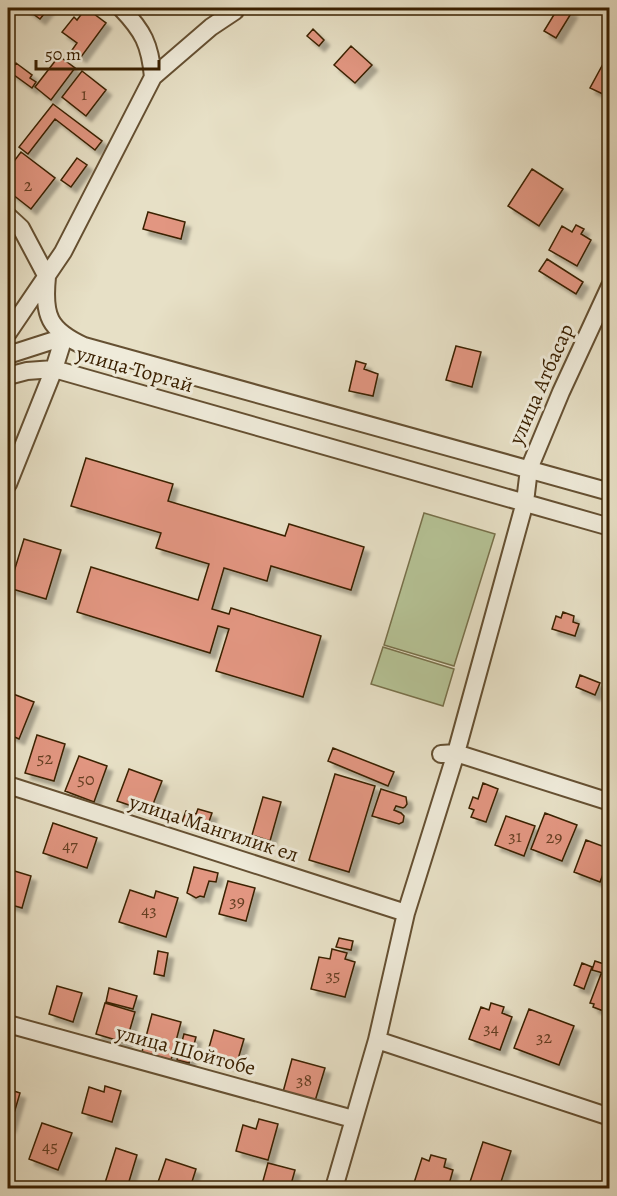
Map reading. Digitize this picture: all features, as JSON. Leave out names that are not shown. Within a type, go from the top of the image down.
[{"type":"street","points":[[121,8],[137,25],[145,38],[151,57],[153,77]]},
{"type":"street","points":[[8,333],[63,252],[153,77],[211,27],[235,11]]},
{"type":"street","points":[[8,216],[21,228],[47,277],[45,296],[47,310],[54,325],[64,337],[8,355]]},
{"type":"street","name":"улица Атбасар","points":[[334,1188],[377,1040],[406,913],[449,753],[525,502],[529,469],[609,286]]},
{"type":"street","name":"улица Торгай","points":[[609,492],[84,346],[64,337],[54,369],[609,527]]},
{"type":"street","points":[[8,376],[27,371],[54,369],[8,484]]},
{"type":"street","points":[[449,753],[609,802]]},
{"type":"street","name":"улица Мангилик ел","points":[[8,786],[406,913]]},
{"type":"street","name":"улица Шойтобе","points":[[8,1024],[353,1119]]},
{"type":"street","points":[[377,1040],[609,1117]]},
{"type":"green space","points":[[424,513],[495,534],[454,666],[384,645]]},
{"type":"green space","points":[[383,647],[454,669],[443,706],[371,684]]},
{"type":"building","points":[[25,8],[49,8],[40,19]]},
{"type":"building","points":[[86,8],[106,23],[81,57],[72,50],[77,43],[62,32],[74,17],[77,20]]},
{"type":"building","points":[[558,8],[565,8],[572,12],[556,38],[544,31]]},
{"type":"building","points":[[313,29],[324,40],[319,46],[307,36]]},
{"type":"building","points":[[351,46],[372,65],[355,83],[334,65]]},
{"type":"building","points":[[59,56],[75,68],[51,100],[35,87]]},
{"type":"building","points":[[16,63],[32,75],[30,78],[36,82],[32,88],[10,72]]},
{"type":"building","points":[[603,64],[610,68],[610,91],[607,96],[590,88]]},
{"type":"building","points":[[82,71],[106,90],[86,116],[62,97]]},
{"type":"building","points":[[53,104],[102,141],[95,150],[55,119],[28,154],[19,147]]},
{"type":"building","points":[[21,152],[55,178],[31,209],[8,191],[8,169]]},
{"type":"building","points":[[77,158],[87,165],[71,187],[61,180]]},
{"type":"building","points":[[532,169],[563,189],[539,226],[508,206]]},
{"type":"building","points":[[148,212],[185,222],[181,239],[143,229]]},
{"type":"building","points":[[576,225],[584,229],[581,234],[591,240],[577,266],[549,250],[562,226],[572,232]]},
{"type":"building","points":[[547,259],[583,282],[576,294],[539,271]]},
{"type":"building","points":[[456,346],[481,352],[472,387],[446,380]]},
{"type":"building","points":[[356,361],[366,364],[364,369],[378,374],[373,396],[349,391]]},
{"type":"building","points":[[86,458],[173,484],[168,501],[285,536],[289,524],[364,547],[351,590],[271,566],[267,581],[224,568],[212,609],[229,614],[231,608],[321,636],[303,697],[216,671],[229,629],[218,626],[210,653],[77,612],[91,567],[198,600],[209,564],[156,548],[161,533],[71,506]]},
{"type":"building","points":[[24,539],[61,550],[46,599],[9,588]]},
{"type":"building","points":[[563,612],[574,616],[573,622],[579,624],[575,636],[552,629],[556,616],[561,618]]},
{"type":"building","points":[[580,675],[600,683],[595,695],[576,687]]},
{"type":"building","points":[[8,692],[34,702],[19,739],[8,734]]},
{"type":"building","points":[[37,735],[65,744],[54,781],[25,773]]},
{"type":"building","points":[[333,748],[394,772],[388,786],[328,761]]},
{"type":"building","points":[[79,756],[107,766],[94,802],[65,791]]},
{"type":"building","points":[[129,769],[162,781],[150,812],[117,801]]},
{"type":"building","points":[[335,774],[375,786],[349,872],[309,860]]},
{"type":"building","points":[[483,783],[498,789],[486,822],[471,817],[474,810],[469,808],[473,797],[478,799]]},
{"type":"building","points":[[381,789],[406,797],[405,807],[396,806],[394,810],[404,816],[403,822],[399,824],[372,816]]},
{"type":"building","points":[[263,797],[281,802],[270,841],[252,835]]},
{"type":"building","points":[[198,809],[212,813],[206,830],[182,822],[186,811],[196,814]]},
{"type":"building","points":[[545,813],[577,825],[562,861],[531,849]]},
{"type":"building","points":[[506,816],[535,826],[524,856],[495,845]]},
{"type":"building","points":[[53,823],[97,838],[87,868],[43,853]]},
{"type":"building","points":[[586,840],[610,849],[610,856],[600,882],[574,872]]},
{"type":"building","points":[[194,867],[218,873],[216,882],[209,881],[204,897],[196,898],[187,893]]},
{"type":"building","points":[[8,869],[31,876],[22,908],[8,904]]},
{"type":"building","points":[[228,881],[255,888],[246,921],[219,914]]},
{"type":"building","points":[[130,890],[154,898],[156,891],[178,898],[166,937],[119,922]]},
{"type":"building","points":[[339,938],[353,941],[351,950],[336,947]]},
{"type":"building","points":[[332,949],[347,953],[345,959],[355,962],[345,997],[311,989],[319,957],[330,959]]},
{"type":"building","points":[[158,951],[168,953],[164,976],[154,974]]},
{"type":"building","points":[[595,961],[610,966],[610,975],[592,970]]},
{"type":"building","points":[[582,963],[592,967],[584,989],[574,985]]},
{"type":"building","points":[[601,974],[610,977],[610,1010],[607,1009],[606,1012],[593,1007],[594,1004],[590,1003]]},
{"type":"building","points":[[57,986],[82,993],[73,1022],[49,1014]]},
{"type":"building","points":[[109,988],[137,996],[133,1009],[106,1002]]},
{"type":"building","points":[[105,1003],[135,1012],[126,1043],[96,1034]]},
{"type":"building","points":[[491,1003],[504,1007],[502,1013],[512,1017],[500,1050],[469,1039],[481,1007],[489,1010]]},
{"type":"building","points":[[529,1009],[574,1026],[559,1065],[514,1048]]},
{"type":"building","points":[[152,1014],[181,1022],[171,1060],[142,1052]]},
{"type":"building","points":[[214,1030],[244,1039],[236,1066],[206,1058]]},
{"type":"building","points":[[184,1034],[196,1037],[189,1063],[177,1060]]},
{"type":"building","points":[[292,1059],[325,1068],[315,1101],[283,1092]]},
{"type":"building","points":[[105,1086],[121,1091],[112,1122],[82,1113],[89,1087],[104,1092]]},
{"type":"building","points":[[8,1089],[20,1093],[10,1127],[8,1126]]},
{"type":"building","points":[[259,1119],[278,1124],[268,1160],[236,1151],[243,1125],[256,1129]]},
{"type":"building","points":[[42,1123],[72,1133],[58,1170],[29,1159]]},
{"type":"building","points":[[483,1142],[511,1151],[499,1188],[470,1182]]},
{"type":"building","points":[[116,1148],[137,1155],[127,1188],[105,1183]]},
{"type":"building","points":[[431,1155],[446,1159],[444,1167],[453,1170],[448,1188],[413,1186],[422,1158],[429,1161]]},
{"type":"building","points":[[166,1159],[196,1169],[190,1188],[156,1188]]},
{"type":"building","points":[[268,1163],[295,1170],[290,1188],[261,1188]]}]
